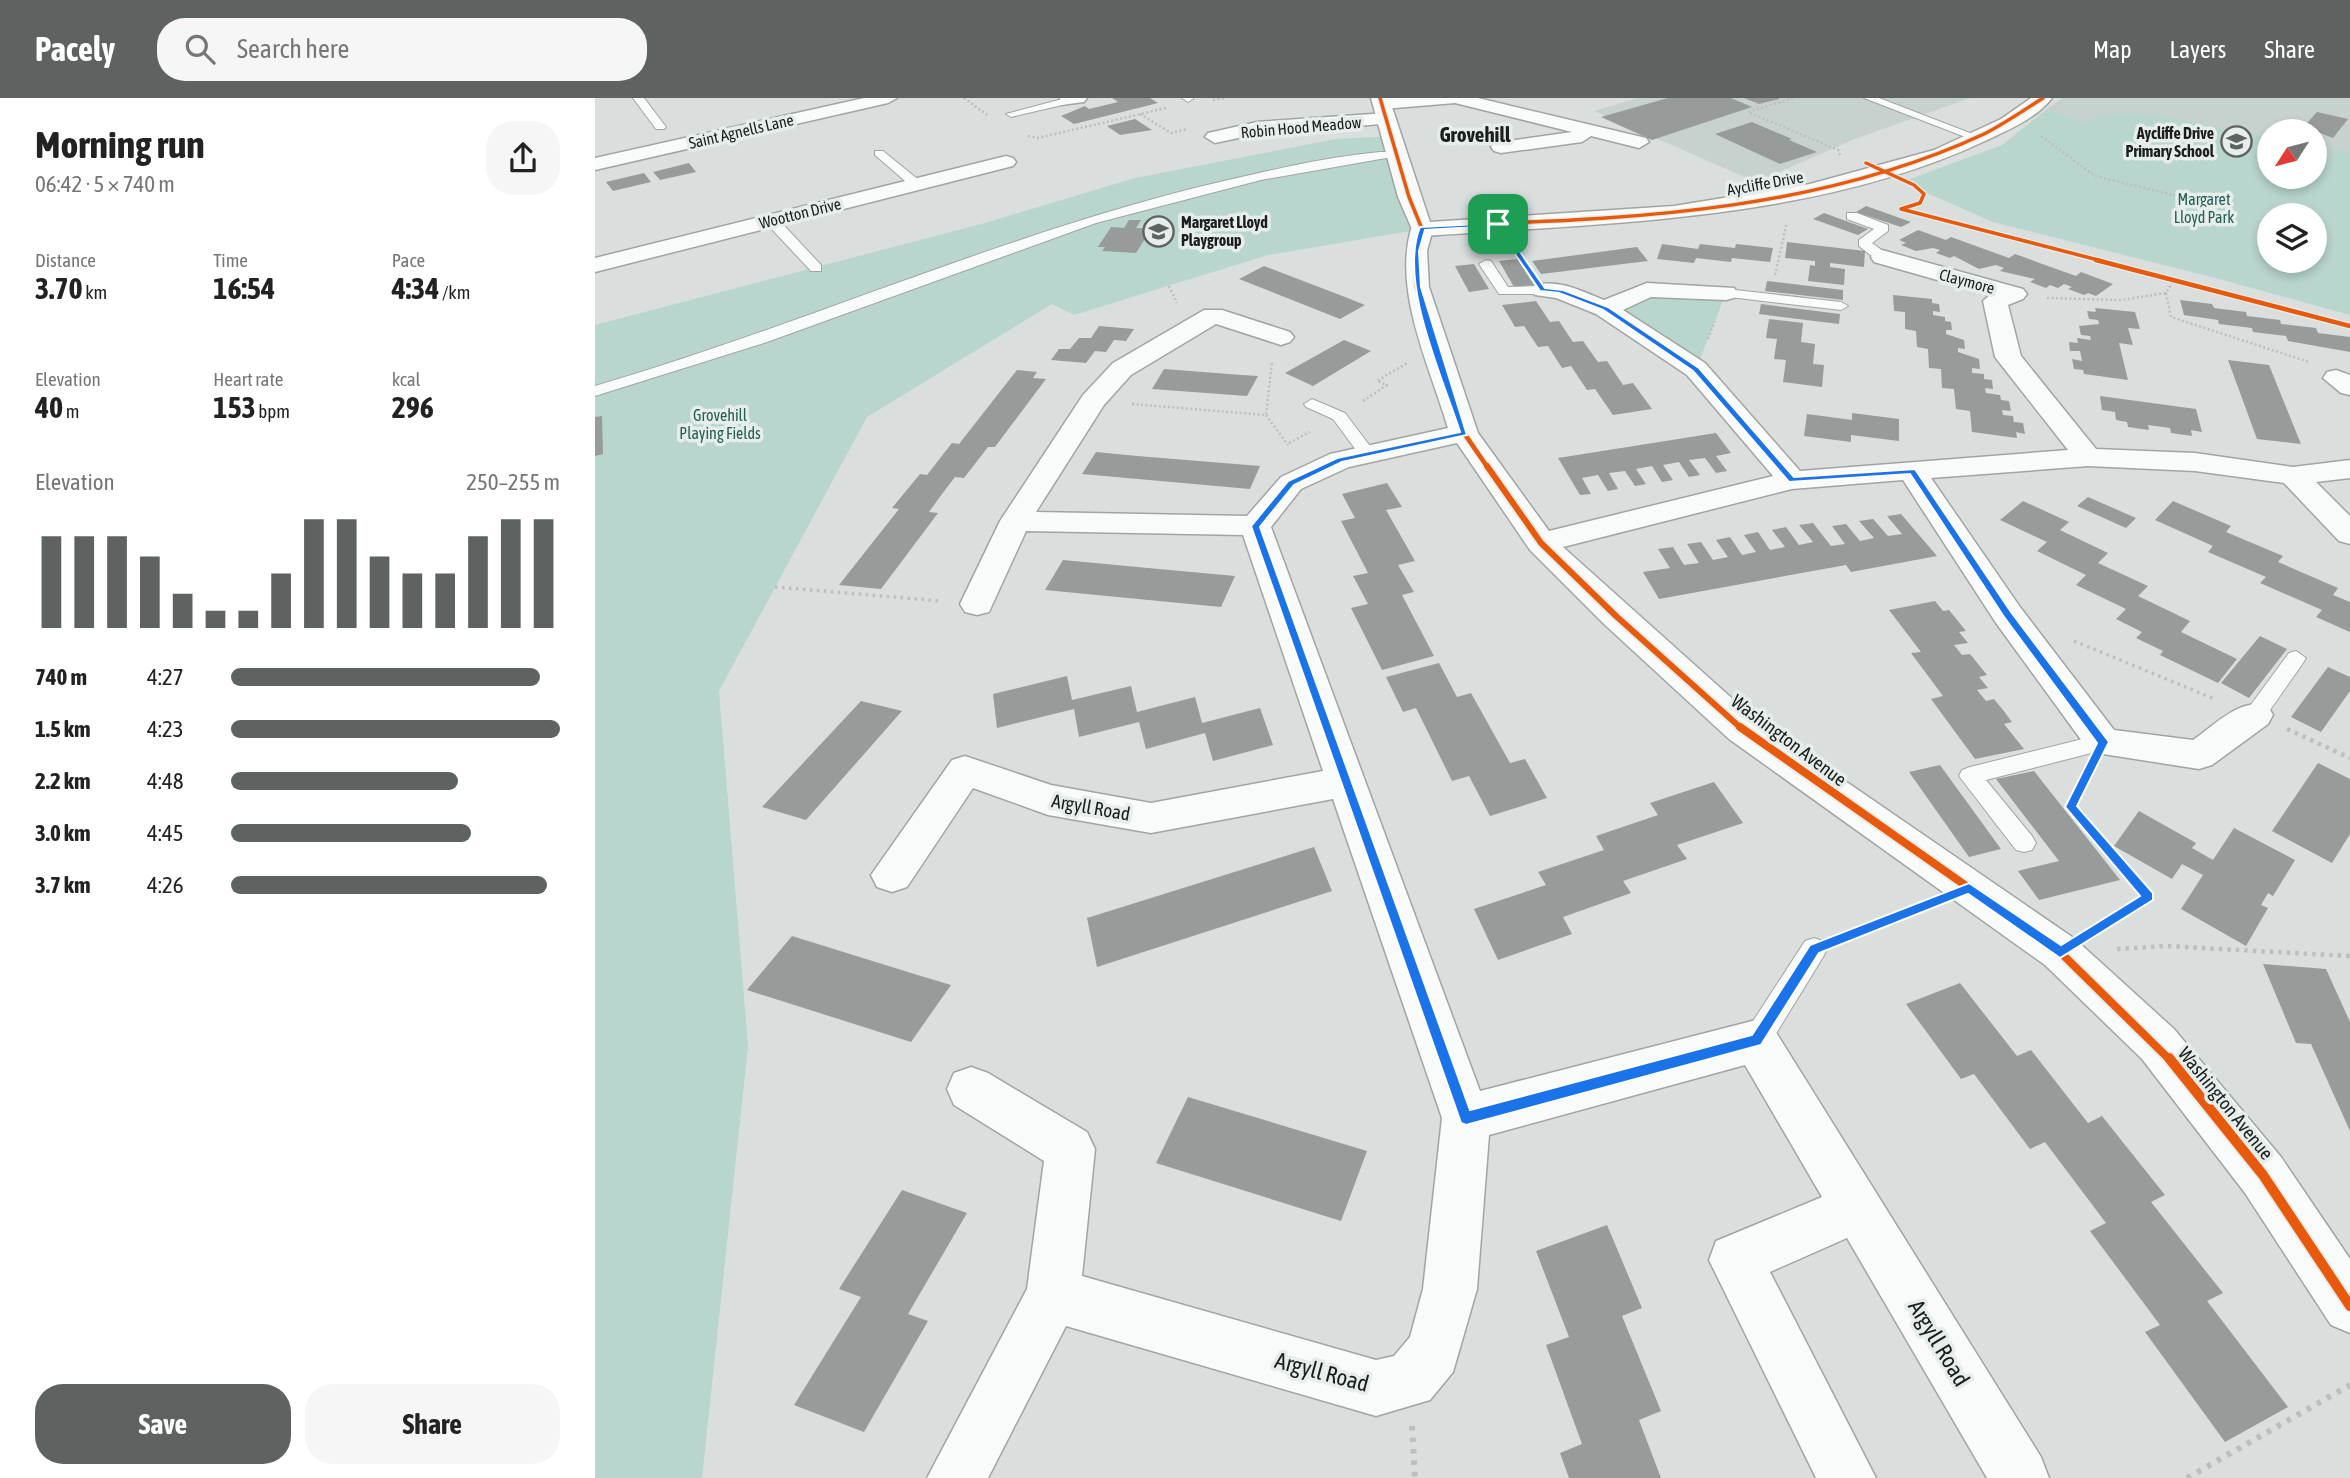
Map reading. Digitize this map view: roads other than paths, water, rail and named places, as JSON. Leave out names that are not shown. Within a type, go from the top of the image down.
[{"type":"street","name":"Saint Agnells Lane","points":[[595,164],[888,98]]},
{"type":"street","name":"Robin Hood Meadow","points":[[1215,137],[1383,107],[1455,98],[1585,134]]},
{"type":"street","name":"Aycliffe Drive","points":[[1422,229],[1674,212],[1777,197],[1863,178],[1941,154],[2008,123],[2043,98]]},
{"type":"street","points":[[1383,107],[1412,209],[1422,229]]},
{"type":"street","points":[[1489,125],[1512,167]]},
{"type":"street","points":[[1501,147],[1585,134],[1639,142]]},
{"type":"street","points":[[1585,134],[1637,163]]},
{"type":"street","name":"Wootton Drive","points":[[595,265],[1006,162]]},
{"type":"street","name":"Washington Avenue","points":[[1422,229],[1416,251],[1417,287],[1464,433],[1541,543],[1616,616],[1742,729],[2060,952],[2158,1044],[2263,1175],[2350,1306]]},
{"type":"street","name":"Claymore","points":[[1882,257],[2015,294],[1995,301],[2008,357],[2088,457]]},
{"type":"street","points":[[1543,290],[1560,291],[1605,309],[1696,369],[1792,480]]},
{"type":"street","points":[[1605,309],[1647,290],[1726,293]]},
{"type":"street","points":[[977,604],[1015,521],[1093,401],[1122,369],[1213,315],[1281,337]]},
{"type":"street","points":[[1015,521],[1255,526],[1291,483],[1340,460],[1464,433]]},
{"type":"street","points":[[1541,543],[1792,480],[2088,457],[2195,462],[2293,476],[2350,469]]},
{"type":"street","points":[[1912,471],[2008,615],[2103,742],[2199,755],[2255,715]]},
{"type":"street","points":[[2293,476],[2350,534]]},
{"type":"street","name":"Argyll Road","points":[[1053,1294],[1376,1388],[1410,1380],[1433,1352],[1450,1289],[1466,1118],[1255,526]]},
{"type":"street","name":"Argyll Road","points":[[892,874],[965,770],[1048,800],[1151,818],[1346,782]]},
{"type":"street","points":[[1466,1118],[1756,1041]]},
{"type":"street","name":"Argyll Road","points":[[1756,1041],[2020,1478]]},
{"type":"street","points":[[956,1478],[1053,1294],[1070,1149],[971,1089]]},
{"type":"street","points":[[1847,1478],[1735,1259],[1857,1208]]},
{"type":"lane","points":[[638,98],[660,127]]},
{"type":"lane","points":[[1869,98],[1977,138]]},
{"type":"lane","points":[[1011,114],[1072,99]]},
{"type":"lane","points":[[879,153],[916,184]]},
{"type":"lane","points":[[595,391],[682,368],[943,270],[1133,208],[1260,176],[1363,156],[1397,155]]},
{"type":"lane","points":[[1852,216],[1883,228],[1864,243],[1882,257]]},
{"type":"lane","points":[[771,220],[816,268]]},
{"type":"lane","points":[[1486,264],[1504,291],[1543,290]]},
{"type":"lane","points":[[1726,293],[1841,306]]},
{"type":"lane","points":[[1312,404],[1339,416],[1368,454]]},
{"type":"lane","points":[[2255,715],[2296,658]]},
{"type":"lane","points":[[2024,843],[1970,776],[2103,742]]},
{"type":"lane","points":[[1756,1041],[1814,949]]},
{"type":"place","name":"Aycliffe Drive Primary School","points":[[2237,142]]},
{"type":"place","name":"Margaret Lloyd Playgroup","points":[[1158,231]]},
{"type":"district","name":"Grovehill","points":[[1475,135]]},
{"type":"park label","name":"Margaret Lloyd Park","points":[[2204,208]]},
{"type":"park label","name":"Grovehill Playing Fields","points":[[720,424]]}]
